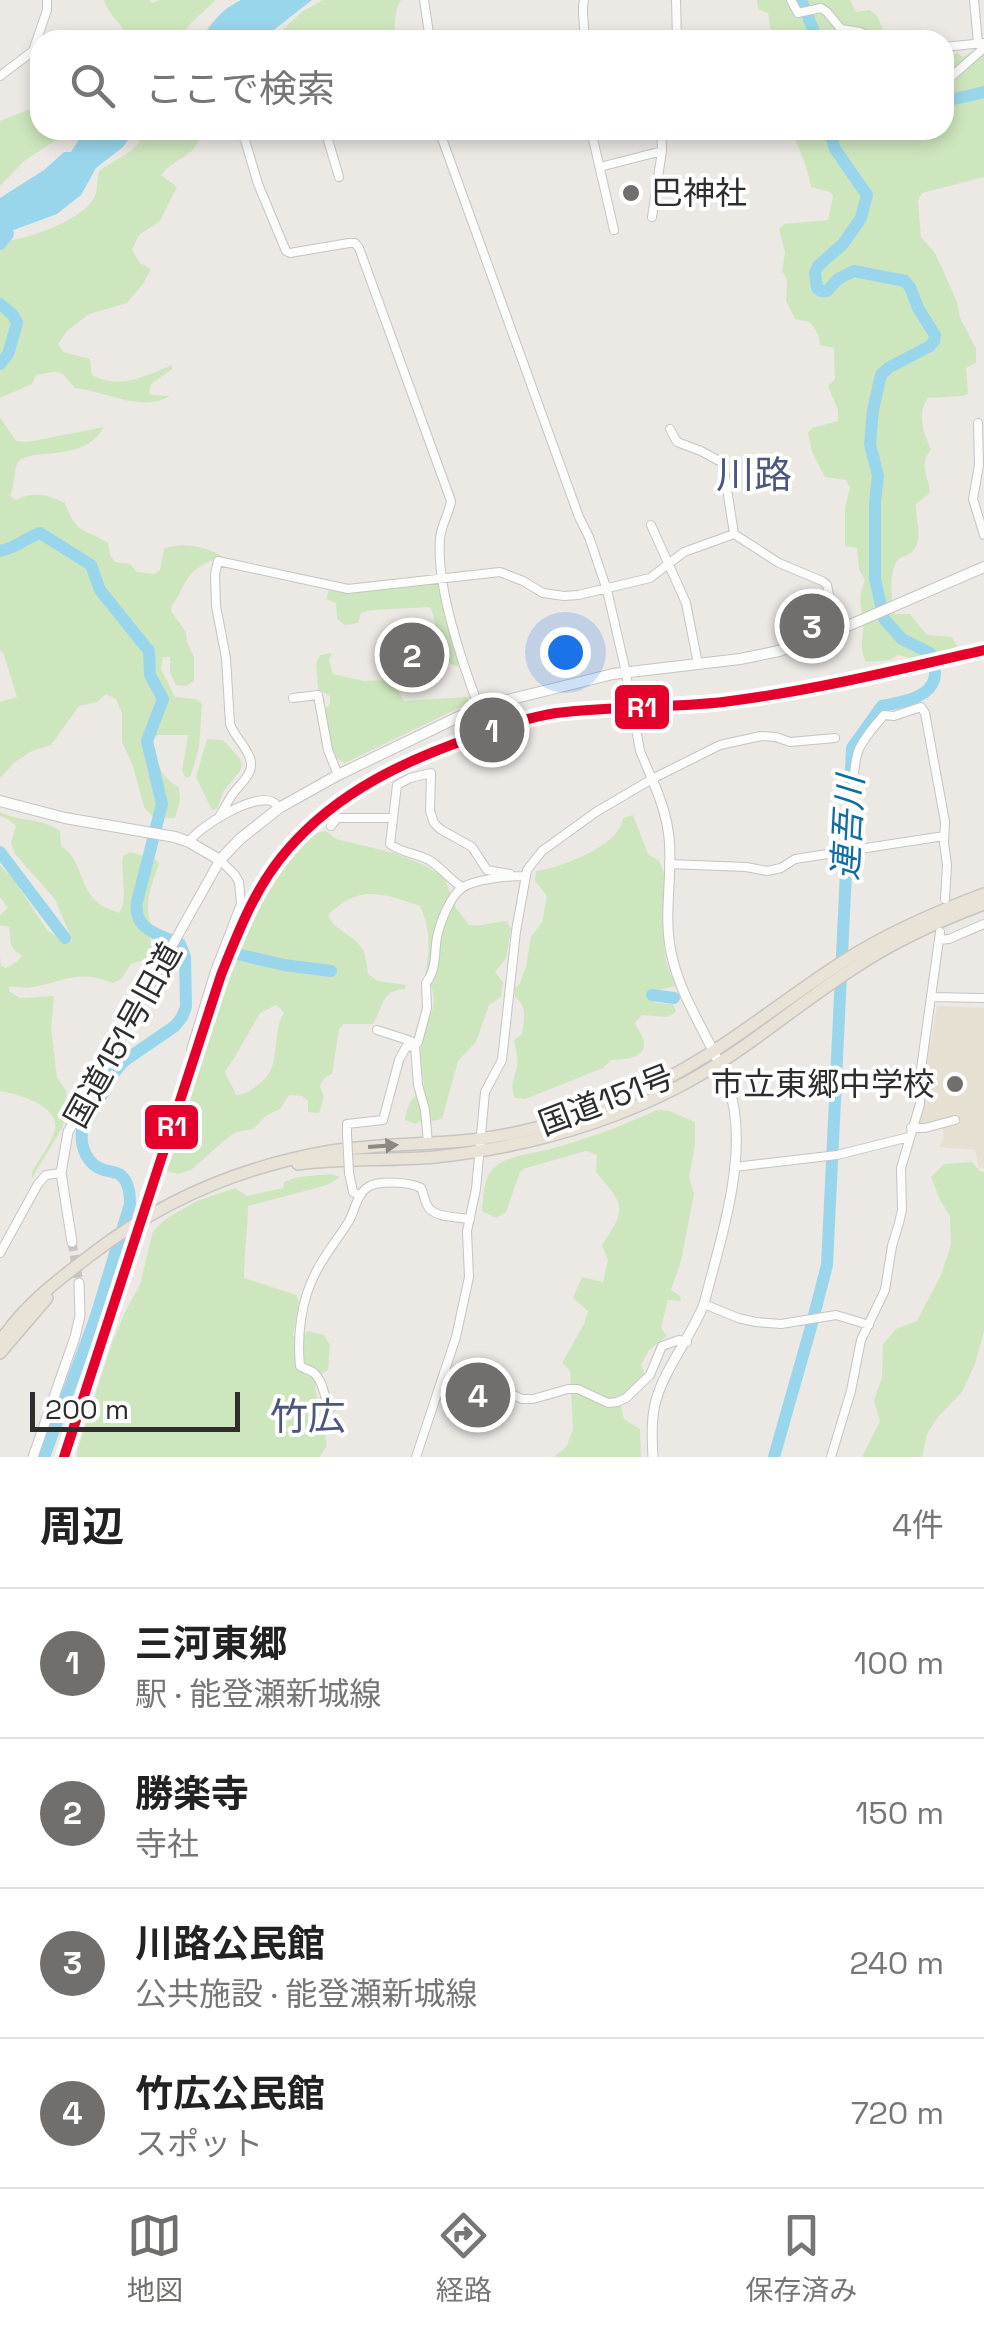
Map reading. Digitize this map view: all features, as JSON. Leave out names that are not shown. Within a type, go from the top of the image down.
[{"type":"highway","name":"国道151号","points":[[188,1196],[302,1164],[419,1158],[479,1145],[600,1108],[717,1059],[850,964],[930,915],[984,894]]},
{"type":"highway","name":"国道151号","points":[[850,964],[984,904]]},
{"type":"highway","name":"国道151号","points":[[0,1342],[14,1320],[43,1292],[101,1247],[162,1208],[224,1178],[279,1162],[360,1147],[479,1145]]},
{"type":"highway","name":"国道151号","points":[[0,1352],[46,1299],[101,1247]]},
{"type":"main road","points":[[0,802],[65,818],[164,834],[189,842],[220,860],[279,808],[497,701],[624,672],[762,655],[799,645],[984,566]]},
{"type":"street","points":[[40,30],[48,0]]},
{"type":"street","points":[[424,0],[428,30]]},
{"type":"street","points":[[583,30],[584,0]]},
{"type":"street","points":[[676,0],[676,30]]},
{"type":"street","points":[[791,0],[798,12],[821,8],[841,28],[850,30]]},
{"type":"street","points":[[974,0],[982,45]]},
{"type":"street","points":[[954,46],[982,45]]},
{"type":"street","points":[[954,72],[982,45]]},
{"type":"street","points":[[0,76],[30,52]]},
{"type":"street","points":[[245,140],[258,184],[286,251],[349,243],[358,248],[452,501],[440,535],[443,578],[451,621],[479,708]]},
{"type":"street","points":[[328,140],[339,177]]},
{"type":"street","points":[[444,140],[607,590],[640,750],[670,840],[671,952],[680,983],[730,1090],[736,1120],[736,1166],[704,1304],[657,1398],[653,1457]]},
{"type":"street","points":[[593,140],[614,230]]},
{"type":"street","points":[[652,217],[661,140]]},
{"type":"street","points":[[600,167],[662,151]]},
{"type":"street","points":[[978,423],[981,471],[973,500],[984,535]]},
{"type":"street","points":[[670,429],[677,442],[723,463],[734,534],[779,563],[822,580],[829,591],[836,631]]},
{"type":"street","points":[[650,525],[686,604],[698,664]]},
{"type":"street","points":[[220,817],[251,772],[252,764],[230,724],[226,658],[216,606],[218,561],[348,589],[500,572],[543,592],[564,596],[650,578],[684,552],[734,534]]},
{"type":"street","points":[[293,698],[318,694],[328,750],[338,776]]},
{"type":"street","points":[[853,850],[854,781],[860,748],[884,716],[921,707],[945,822],[945,899]]},
{"type":"street","points":[[416,1457],[456,1337],[469,1277],[467,1231],[476,1189],[485,1092],[502,1060],[520,876],[542,851],[610,803],[720,745],[761,736],[790,742],[835,738]]},
{"type":"street","points":[[462,887],[433,862],[390,844],[397,784],[431,773],[430,811],[434,823],[472,847],[487,870],[520,876]]},
{"type":"street","points":[[189,842],[196,832],[244,805],[269,800],[279,808]]},
{"type":"street","points":[[331,826],[336,818],[392,818]]},
{"type":"street","points":[[669,864],[746,867],[767,872],[795,859],[944,836]]},
{"type":"street","points":[[192,1050],[242,904],[235,874],[220,860]]},
{"type":"street","name":"国道151号旧道","points":[[0,1253],[38,1184],[46,1175],[61,1173],[68,1132],[220,860]]},
{"type":"street","points":[[428,1143],[415,1046],[428,1008],[426,983],[434,966],[438,934],[453,898],[462,887],[520,876]]},
{"type":"street","points":[[831,1457],[858,1351],[885,1290],[902,1210],[902,1168],[920,1104],[921,1070],[940,936],[949,939],[984,924]]},
{"type":"street","points":[[932,997],[984,998]]},
{"type":"street","points":[[377,1030],[411,1041],[415,1046]]},
{"type":"street","points":[[360,1196],[353,1192],[349,1173],[347,1124],[383,1120],[399,1060],[406,1046],[415,1046]]},
{"type":"street","points":[[736,1166],[837,1155],[955,1120]]},
{"type":"street","points":[[61,1173],[72,1242]]},
{"type":"street","points":[[331,1408],[316,1374],[300,1366],[300,1322],[315,1274],[360,1196],[376,1184],[409,1183],[422,1188],[430,1211],[470,1219]]},
{"type":"street","points":[[33,1457],[76,1337],[79,1283]]},
{"type":"street","points":[[704,1304],[756,1322],[782,1324],[836,1315],[868,1325]]},
{"type":"street","points":[[444,1372],[493,1385],[522,1400],[578,1389],[608,1403],[626,1398],[641,1385],[650,1375],[662,1346],[678,1340],[686,1342]]},
{"type":"shaded area","name":"市立東郷中学校","points":[[937,1006],[984,1008],[984,1168],[979,1168],[975,1150],[940,1147],[944,1136],[941,1123],[926,1126],[918,1122],[926,1101],[926,1067]]},
{"type":"green space","points":[[104,0],[216,0],[186,30],[124,30]]},
{"type":"green space","points":[[323,0],[401,0],[396,30],[282,30]]},
{"type":"green space","points":[[757,0],[850,0],[856,12],[870,10],[878,17],[883,30],[771,30],[768,13],[758,9]]},
{"type":"green space","points":[[984,44],[984,177],[922,193],[918,201],[921,237],[935,253],[957,302],[960,318],[976,348],[976,363],[966,368],[968,394],[928,398],[924,404],[922,424],[931,450],[925,466],[930,493],[916,504],[918,540],[912,552],[896,564],[891,585],[895,614],[910,614],[927,635],[952,637],[958,648],[916,659],[898,655],[890,660],[866,662],[860,601],[865,580],[859,569],[857,548],[845,546],[845,507],[850,488],[846,480],[825,477],[812,452],[808,433],[812,428],[838,421],[838,410],[828,386],[835,379],[834,348],[820,345],[810,322],[795,319],[786,301],[787,280],[782,271],[785,253],[779,229],[784,224],[828,220],[833,196],[811,187],[795,140],[954,140],[954,54],[963,57]]},
{"type":"green space","points":[[30,109],[30,140],[56,140],[24,161],[0,186],[0,121]]},
{"type":"green space","points":[[141,140],[199,140],[191,152],[161,175],[177,187],[160,221],[139,235],[132,250],[140,263],[151,269],[143,284],[127,303],[89,314],[67,331],[58,344],[63,352],[90,359],[92,375],[102,379],[132,380],[172,365],[151,384],[149,392],[170,396],[159,401],[123,400],[75,388],[56,372],[36,375],[32,384],[0,398],[0,241],[38,233],[80,213],[95,196],[99,171]]},
{"type":"green space","points":[[0,417],[16,441],[104,427],[82,447],[22,459],[16,467],[10,496],[16,500],[40,495],[65,503],[77,526],[108,543],[115,562],[130,564],[137,572],[154,574],[160,570],[164,549],[179,545],[210,550],[223,557],[193,572],[172,605],[171,611],[186,632],[194,657],[194,681],[186,686],[176,685],[170,673],[170,657],[163,657],[161,669],[175,697],[196,699],[202,704],[199,747],[191,775],[186,778],[182,771],[188,735],[153,738],[159,767],[179,787],[175,818],[153,817],[144,807],[122,742],[122,713],[116,699],[106,694],[97,702],[79,706],[51,745],[32,751],[0,778],[0,702],[17,697],[0,651]]},
{"type":"green space","points":[[435,584],[459,667],[450,664],[430,607],[372,610],[361,613],[358,623],[345,625],[337,619],[336,603],[326,599],[329,590]]},
{"type":"green space","points":[[332,653],[329,660],[333,674],[364,681],[392,680],[404,701],[467,697],[469,701],[345,763],[333,754],[326,733],[324,709],[330,704],[330,696],[318,689],[316,663],[320,655]]},
{"type":"green space","points":[[207,739],[223,740],[242,765],[223,792],[217,809],[212,810],[196,777]]},
{"type":"green space","points":[[0,812],[60,831],[61,846],[73,858],[91,895],[119,913],[123,901],[123,856],[131,852],[159,864],[148,905],[152,949],[144,960],[131,964],[121,979],[113,983],[81,977],[30,988],[9,987],[20,998],[54,996],[51,1028],[57,1077],[66,1091],[67,1112],[62,1128],[32,1178],[55,1129],[44,1107],[0,1091],[0,957],[1,966],[6,968],[22,955],[12,947],[9,927],[0,925],[0,915],[8,908],[0,897],[0,865],[47,930],[65,943],[72,940],[55,899],[15,854],[11,843],[16,826],[0,816]]},
{"type":"green space","points":[[633,815],[648,854],[659,861],[664,873],[664,946],[675,986],[649,997],[656,1003],[673,1004],[676,1012],[667,1017],[642,1015],[635,1023],[644,1046],[639,1054],[611,1060],[603,1068],[525,1099],[515,1098],[512,1085],[518,1060],[514,1040],[522,1034],[524,1013],[514,988],[526,967],[531,937],[542,922],[547,896],[535,881],[536,871],[588,854],[612,837],[623,818]]},
{"type":"green space","points":[[326,831],[336,839],[394,853],[444,877],[456,908],[469,925],[507,921],[511,929],[506,958],[495,972],[503,982],[501,997],[489,1005],[476,1042],[458,1061],[442,1119],[428,1118],[415,1124],[405,1120],[410,1102],[424,1090],[421,1048],[434,996],[425,976],[429,949],[426,923],[420,906],[406,901],[371,894],[350,899],[328,915],[331,921],[363,950],[368,974],[378,981],[406,985],[405,989],[387,996],[373,1024],[344,1024],[339,1029],[332,1074],[320,1086],[324,1097],[319,1113],[308,1112],[308,1101],[302,1096],[289,1095],[280,1109],[253,1129],[236,1132],[191,1170],[178,1174],[167,1171],[244,935],[297,848],[311,835]],"holes":[[[276,1005],[284,1012],[271,1070],[255,1087],[236,1095],[225,1071],[260,1013]]]},
{"type":"green space","points":[[657,1110],[695,1122],[689,1177],[694,1194],[671,1290],[681,1301],[668,1300],[661,1328],[667,1336],[649,1350],[641,1365],[646,1376],[619,1397],[624,1419],[640,1429],[641,1457],[554,1457],[567,1446],[573,1429],[570,1371],[562,1363],[588,1311],[573,1298],[582,1277],[603,1282],[608,1260],[602,1245],[616,1223],[619,1207],[596,1172],[597,1155],[586,1151],[520,1172],[506,1212],[496,1218],[482,1211],[486,1182],[495,1167],[508,1159],[581,1140]]},
{"type":"green space","points":[[972,1162],[984,1172],[984,1331],[975,1364],[962,1392],[927,1434],[922,1457],[862,1457],[880,1421],[874,1400],[882,1378],[883,1344],[896,1329],[917,1321],[941,1275],[951,1245],[950,1216],[931,1177],[944,1164]]},
{"type":"green space","points":[[298,1177],[340,1177],[327,1185],[248,1206],[244,1269],[244,1278],[296,1295],[299,1301],[293,1336],[302,1338],[307,1331],[324,1335],[330,1345],[328,1370],[319,1375],[315,1388],[327,1445],[320,1457],[77,1457],[112,1343],[140,1285],[153,1231],[197,1201],[235,1188],[247,1196],[283,1188],[284,1182]]},
{"type":"water","points":[[241,0],[312,0],[274,30],[208,30]]},
{"type":"water","points":[[79,140],[128,140],[96,168],[81,195],[57,214],[0,235],[0,198],[64,152],[71,152]]},
{"type":"waterway","name":"連吾川","points":[[801,0],[813,30]]},
{"type":"waterway","points":[[954,99],[984,92]]},
{"type":"waterway","name":"連吾川","points":[[774,1457],[827,1265],[852,748],[882,706],[916,697],[931,686],[935,677],[930,653],[902,639],[884,619],[875,579],[878,476],[870,444],[881,375],[930,346],[935,335],[905,281],[854,271],[838,279],[827,291],[817,288],[818,266],[843,244],[861,218],[867,195],[832,140]]},
{"type":"waterway","points":[[0,244],[8,234],[3,220]]},
{"type":"waterway","points":[[0,304],[17,323],[8,354],[0,364]]},
{"type":"waterway","points":[[0,551],[40,533],[91,565],[100,590],[149,651],[150,675],[163,699],[147,741],[162,804],[137,911],[143,925],[180,944],[185,957],[186,1007],[182,1017],[124,1061],[82,1130],[89,1160],[125,1180],[130,1204],[96,1316],[44,1457]]},
{"type":"waterway","points":[[0,852],[65,938]]},
{"type":"waterway","points":[[241,955],[331,971]]},
{"type":"waterway","points":[[652,995],[674,998]]},
{"type":"tunnel","points":[[72,1242],[79,1283]]},
{"type":"transit line","name":"R1","points":[[64,1457],[221,975],[242,925],[277,862],[329,810],[399,767],[526,720],[556,713],[756,697],[984,650]]},
{"type":"place","name":"巴神社","points":[[631,193]]},
{"type":"place","name":"川路公民館","points":[[812,626]]},
{"type":"place","name":"勝楽寺","points":[[412,655]]},
{"type":"place","name":"三河東郷","points":[[492,730]]},
{"type":"place","name":"市立東郷中学校","points":[[955,1084]]},
{"type":"place","name":"竹広公民館","points":[[478,1395]]},
{"type":"district","name":"川路","points":[[754,475]]},
{"type":"district","name":"竹広","points":[[308,1417]]}]
